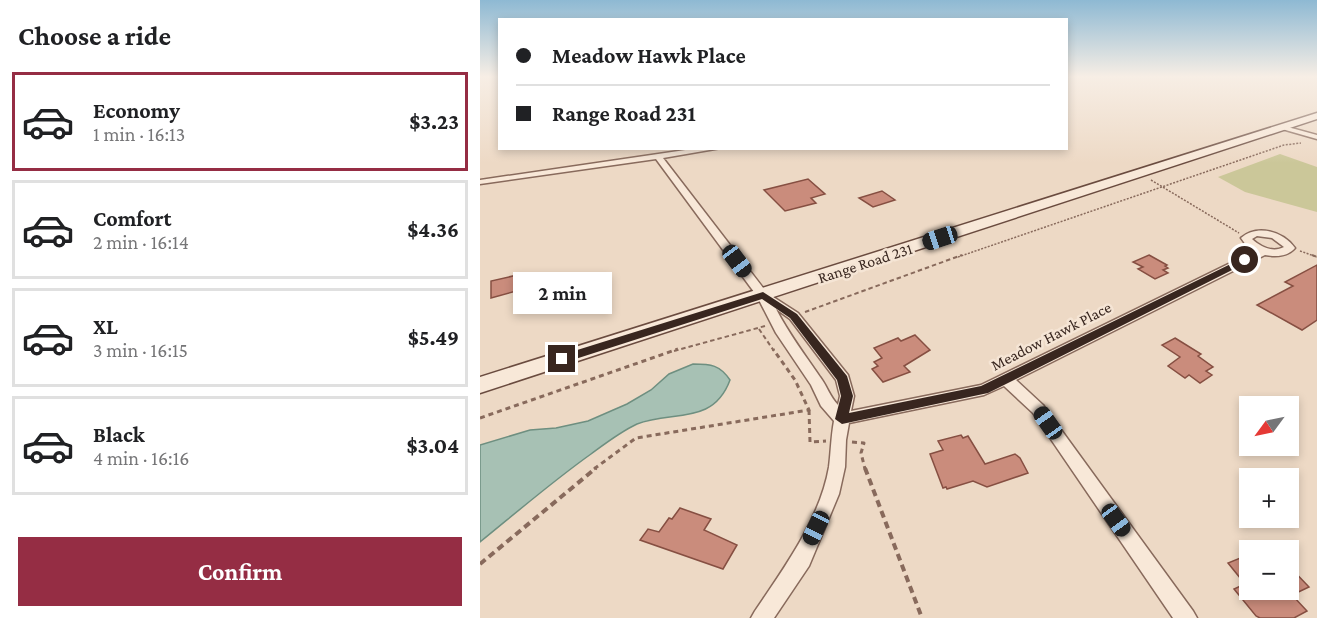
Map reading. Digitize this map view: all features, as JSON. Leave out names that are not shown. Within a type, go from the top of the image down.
[{"type":"street","name":"Range Road 231","points":[[480,385],[1317,116]]},
{"type":"street","points":[[1284,128],[1317,137]]},
{"type":"street","points":[[480,182],[705,150]]},
{"type":"street","points":[[658,157],[763,295],[775,323],[817,383],[826,402],[842,419]]},
{"type":"street","points":[[1264,251],[1247,242],[1247,236],[1256,233],[1268,234],[1286,242],[1290,248]]},
{"type":"street","name":"Meadow Hawk Place","points":[[842,419],[984,390],[1264,251],[1285,253],[1290,248]]},
{"type":"street","points":[[762,618],[802,559],[816,528],[837,467],[838,440],[847,396],[843,379],[794,316],[763,295]]},
{"type":"street","points":[[1005,379],[1038,409],[1186,618]]},
{"type":"path","points":[[794,316],[1162,186],[1290,144],[1309,143]]},
{"type":"path","points":[[1140,174],[1247,236]]},
{"type":"path","points":[[1290,248],[1317,257]]},
{"type":"path","points":[[480,418],[679,349],[775,323]]},
{"type":"path","points":[[759,329],[795,381],[809,410],[810,442],[838,440],[864,442],[861,453],[867,476],[922,618]]},
{"type":"path","points":[[480,564],[609,457],[636,438],[809,410]]},
{"type":"shaded area","points":[[1280,154],[1317,167],[1317,212],[1245,192],[1218,177]]},
{"type":"shaded area","points":[[693,364],[714,366],[723,371],[730,380],[723,395],[713,404],[690,414],[650,420],[625,431],[563,475],[480,542],[480,445],[530,430],[556,428],[588,421],[627,404],[651,390],[669,374]]},
{"type":"building","points":[[808,179],[825,194],[811,198],[816,203],[785,211],[764,190]]},
{"type":"building","points":[[882,191],[895,200],[873,207],[859,198]]},
{"type":"building","points":[[1149,255],[1167,265],[1165,266],[1168,268],[1163,270],[1168,273],[1155,279],[1138,269],[1143,267],[1133,262]]},
{"type":"building","points":[[1317,265],[1317,320],[1302,330],[1257,305],[1293,286],[1285,282]]},
{"type":"building","points":[[526,273],[527,288],[491,298],[491,281]]},
{"type":"building","points":[[915,335],[930,350],[904,366],[910,372],[883,382],[872,369],[878,366],[874,362],[882,358],[874,348],[898,338],[901,341]]},
{"type":"building","points":[[1175,338],[1201,354],[1198,356],[1213,367],[1206,371],[1212,375],[1200,383],[1189,375],[1185,378],[1168,366],[1180,357],[1162,345]]},
{"type":"building","points":[[961,435],[963,438],[968,436],[985,464],[1015,454],[1020,458],[1028,473],[987,487],[973,481],[947,489],[943,488],[930,454],[943,450],[938,441]]},
{"type":"building","points":[[680,508],[711,519],[704,530],[737,545],[723,569],[640,540],[648,529],[659,532]]},
{"type":"building","points":[[1239,558],[1239,577],[1228,563]]},
{"type":"building","points":[[1299,577],[1309,587],[1299,592]]},
{"type":"building","points":[[1243,600],[1297,600],[1307,611],[1294,618],[1256,616]]},
{"type":"route","points":[[562,359],[763,295],[794,316],[843,379],[847,396],[842,419],[984,390],[1245,260]]}]
